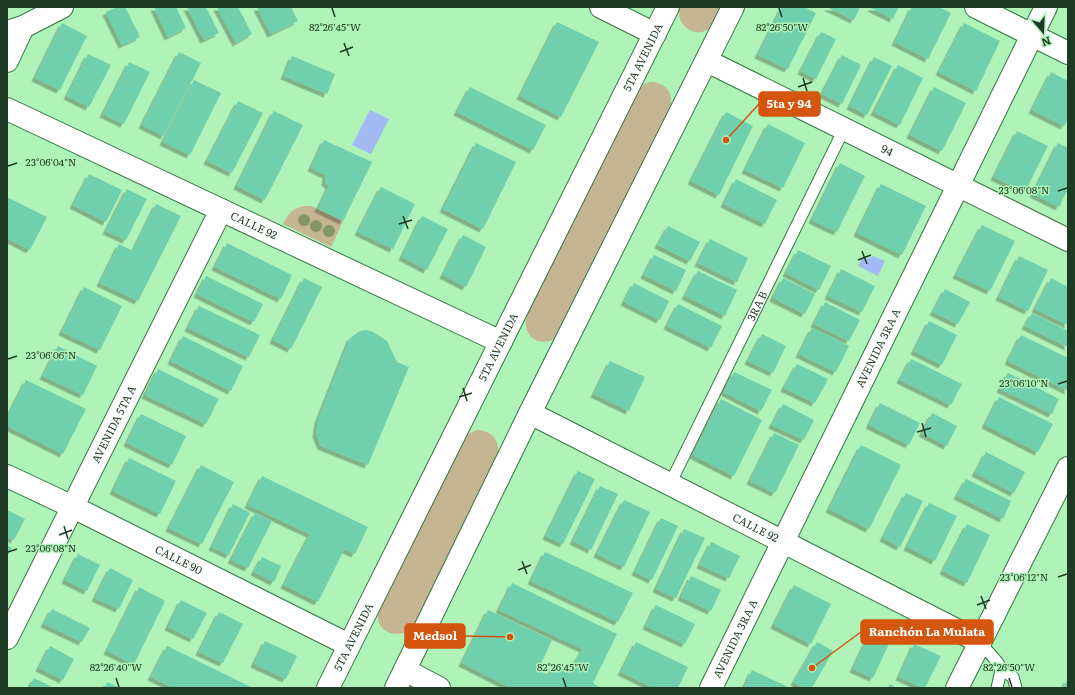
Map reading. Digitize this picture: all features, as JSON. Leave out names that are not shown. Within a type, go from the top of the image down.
[{"type":"main road","points":[[600,7],[655,34]]},
{"type":"main road","name":"5TA AVENIDA","points":[[328,688],[348,645],[668,7]]},
{"type":"main road","points":[[439,688],[400,679],[530,413],[733,7]]},
{"type":"main road","points":[[976,7],[1068,53]]},
{"type":"main road","name":"AVENIDA 3RA A","points":[[711,688],[1046,7]]},
{"type":"main road","points":[[7,61],[15,29],[49,10]]},
{"type":"main road","name":"94","points":[[707,61],[1068,240]]},
{"type":"main road","name":"CALLE 92","points":[[7,109],[501,342]]},
{"type":"main road","name":"AVENIDA 5TA A","points":[[7,638],[221,210]]},
{"type":"main road","name":"CALLE 92","points":[[530,413],[980,642]]},
{"type":"main road","points":[[957,688],[1068,468]]},
{"type":"main road","name":"CALLE 90","points":[[7,476],[348,645]]},
{"type":"lane","name":"3RA B","points":[[670,484],[844,129]]},
{"type":"lane","points":[[980,642],[998,663],[1001,670],[998,688]]},
{"type":"lane","points":[[1001,670],[1013,677],[1016,688]]},
{"type":"shaded area","points":[[680,7],[722,7],[711,27],[705,31],[693,32],[683,25],[680,20]]},
{"type":"shaded area","points":[[650,82],[660,84],[667,89],[671,97],[671,107],[558,337],[545,342],[534,340],[527,331],[526,318],[635,93],[644,84]]},
{"type":"shaded area","points":[[303,206],[311,206],[343,221],[331,247],[283,224],[291,212]]},
{"type":"shaded area","points":[[477,430],[482,430],[494,437],[498,445],[498,455],[413,627],[400,634],[387,632],[379,623],[379,608],[465,435]]},
{"type":"water","points":[[370,110],[389,119],[371,154],[352,145]]},
{"type":"water","points":[[863,256],[868,259],[873,256],[885,261],[878,276],[858,266]]},
{"type":"building","points":[[117,7],[125,7],[140,37],[122,45],[106,12]]},
{"type":"building","points":[[154,7],[176,7],[186,28],[168,37]]},
{"type":"building","points":[[187,7],[206,7],[219,33],[204,40]]},
{"type":"building","points":[[217,7],[238,7],[252,34],[236,43]]},
{"type":"building","points":[[257,7],[291,7],[298,21],[271,34]]},
{"type":"building","points":[[782,7],[804,7],[816,13],[788,69],[758,55]]},
{"type":"building","points":[[827,7],[860,7],[854,20]]},
{"type":"building","points":[[899,7],[893,19],[871,8]]},
{"type":"building","points":[[912,7],[939,7],[951,13],[928,59],[895,42]]},
{"type":"building","points":[[557,22],[599,42],[561,117],[520,96]]},
{"type":"building","points":[[62,23],[87,36],[60,90],[35,78]]},
{"type":"building","points":[[964,23],[1000,41],[976,91],[939,72]]},
{"type":"building","points":[[821,32],[836,39],[816,79],[801,71]]},
{"type":"building","points":[[179,52],[201,63],[164,136],[142,125]]},
{"type":"building","points":[[88,54],[111,65],[89,107],[67,96]]},
{"type":"building","points":[[842,55],[861,65],[842,104],[822,94]]},
{"type":"building","points":[[292,56],[335,74],[327,94],[284,76]]},
{"type":"building","points":[[874,57],[892,66],[867,115],[850,106]]},
{"type":"building","points":[[129,62],[150,72],[124,124],[103,114]]},
{"type":"building","points":[[898,65],[923,78],[900,125],[874,112]]},
{"type":"building","points":[[1051,72],[1068,81],[1068,119],[1064,126],[1032,110]]},
{"type":"building","points":[[194,80],[221,93],[190,155],[163,142]]},
{"type":"building","points":[[470,87],[546,125],[533,150],[457,112]]},
{"type":"building","points":[[934,87],[966,103],[942,151],[910,135]]},
{"type":"building","points":[[238,101],[263,113],[232,173],[207,161]]},
{"type":"building","points":[[274,111],[303,125],[265,200],[237,186]]},
{"type":"building","points":[[726,112],[753,126],[719,195],[691,181]]},
{"type":"building","points":[[768,124],[805,143],[783,188],[745,170]]},
{"type":"building","points":[[1017,131],[1048,146],[1025,192],[994,177]]},
{"type":"building","points":[[324,140],[372,162],[343,221],[318,209],[329,186],[325,182],[326,175],[311,168]]},
{"type":"building","points":[[476,143],[516,162],[483,229],[443,209]]},
{"type":"building","points":[[1058,143],[1068,148],[1068,189],[1059,207],[1033,194]]},
{"type":"building","points":[[840,163],[865,176],[837,232],[812,220]]},
{"type":"building","points":[[89,174],[122,190],[106,222],[73,205]]},
{"type":"building","points":[[736,179],[777,200],[765,224],[724,204]]},
{"type":"building","points":[[881,184],[926,206],[902,255],[857,233]]},
{"type":"building","points":[[381,187],[415,204],[393,249],[358,232]]},
{"type":"building","points":[[127,189],[147,199],[126,240],[106,231]]},
{"type":"building","points":[[7,197],[47,217],[30,250],[7,238]]},
{"type":"building","points":[[156,204],[181,216],[138,301],[100,283],[119,244],[133,251]]},
{"type":"building","points":[[422,216],[448,229],[427,270],[402,257]]},
{"type":"building","points":[[982,225],[1015,241],[990,291],[956,275]]},
{"type":"building","points":[[668,226],[700,242],[690,261],[658,245]]},
{"type":"building","points":[[463,235],[486,247],[466,287],[443,275]]},
{"type":"building","points":[[710,239],[748,258],[737,282],[698,263]]},
{"type":"building","points":[[227,243],[292,275],[281,299],[215,267]]},
{"type":"building","points":[[798,250],[831,266],[819,290],[786,273]]},
{"type":"building","points":[[654,255],[686,270],[676,291],[644,275]]},
{"type":"building","points":[[1019,256],[1048,270],[1028,311],[999,297]]},
{"type":"building","points":[[841,269],[875,286],[862,312],[828,296]]},
{"type":"building","points":[[698,271],[737,290],[725,316],[685,296]]},
{"type":"building","points":[[206,276],[263,304],[254,322],[197,294]]},
{"type":"building","points":[[304,278],[322,287],[291,349],[273,340]]},
{"type":"building","points":[[783,278],[815,294],[805,314],[773,298]]},
{"type":"building","points":[[1051,278],[1068,287],[1068,325],[1035,309]]},
{"type":"building","points":[[634,283],[669,301],[660,320],[624,302]]},
{"type":"building","points":[[84,287],[122,306],[100,350],[62,332]]},
{"type":"building","points":[[945,289],[970,302],[958,324],[933,312]]},
{"type":"building","points":[[825,302],[860,320],[849,341],[814,324]]},
{"type":"building","points":[[678,304],[722,326],[711,348],[667,326]]},
{"type":"building","points":[[199,306],[260,335],[249,357],[188,328]]},
{"type":"building","points":[[1032,313],[1068,331],[1068,347],[1025,326]]},
{"type":"building","points":[[929,321],[957,335],[942,365],[914,351]]},
{"type":"building","points":[[812,328],[849,346],[836,372],[799,354]]},
{"type":"building","points":[[366,330],[373,332],[387,341],[397,362],[409,367],[368,465],[321,446],[316,434],[318,420],[350,338],[360,331]]},
{"type":"building","points":[[762,334],[786,346],[773,373],[748,361]]},
{"type":"building","points":[[1021,335],[1068,358],[1068,391],[1008,361]]},
{"type":"building","points":[[183,336],[243,366],[231,391],[171,361]]},
{"type":"building","points":[[58,346],[97,366],[83,395],[43,376]]},
{"type":"building","points":[[911,359],[962,384],[951,405],[900,380]]},
{"type":"building","points":[[610,361],[645,377],[629,411],[594,394]]},
{"type":"building","points":[[797,364],[828,379],[815,403],[784,388]]},
{"type":"building","points":[[158,369],[219,399],[206,424],[145,395]]},
{"type":"building","points":[[734,372],[772,390],[761,411],[724,392]]},
{"type":"building","points":[[1008,373],[1059,399],[1052,414],[1000,389]]},
{"type":"building","points":[[26,380],[86,409],[63,454],[7,426],[7,418]]},
{"type":"building","points":[[999,397],[1053,424],[1038,452],[985,425]]},
{"type":"building","points":[[721,399],[762,420],[734,476],[693,455]]},
{"type":"building","points":[[880,403],[920,423],[909,445],[869,425]]},
{"type":"building","points":[[783,404],[814,420],[804,440],[772,425]]},
{"type":"building","points":[[932,413],[957,426],[947,446],[922,433]]},
{"type":"building","points":[[141,414],[186,436],[172,465],[127,443]]},
{"type":"building","points":[[774,433],[799,445],[775,493],[750,481]]},
{"type":"building","points":[[861,445],[901,465],[869,529],[829,509]]},
{"type":"building","points":[[986,452],[1025,472],[1014,493],[975,473]]},
{"type":"building","points":[[129,458],[176,481],[160,514],[113,491]]},
{"type":"building","points":[[201,465],[234,482],[202,544],[169,528]]},
{"type":"building","points":[[578,471],[595,479],[563,544],[546,536]]},
{"type":"building","points":[[262,476],[368,527],[355,554],[326,541],[344,550],[318,602],[284,585],[310,534],[248,505]]},
{"type":"building","points":[[966,479],[1011,501],[1003,519],[957,496]]},
{"type":"building","points":[[600,486],[618,494],[591,550],[573,541]]},
{"type":"building","points":[[906,493],[923,501],[900,547],[883,538]]},
{"type":"building","points":[[624,500],[650,512],[624,567],[597,554]]},
{"type":"building","points":[[929,503],[957,516],[935,561],[907,547]]},
{"type":"building","points":[[233,504],[250,513],[229,555],[212,547]]},
{"type":"building","points":[[7,510],[25,519],[14,540],[7,536]]},
{"type":"building","points":[[255,513],[272,521],[248,568],[231,560]]},
{"type":"building","points":[[661,518],[678,526],[652,580],[635,572]]},
{"type":"building","points":[[967,524],[990,535],[967,583],[943,571]]},
{"type":"building","points":[[684,529],[705,538],[676,598],[656,589]]},
{"type":"building","points":[[711,542],[740,556],[729,578],[700,565]]},
{"type":"building","points":[[7,545],[12,548],[7,557]]},
{"type":"building","points":[[545,552],[633,593],[618,622],[531,581]]},
{"type":"building","points":[[78,554],[100,565],[87,591],[65,580]]},
{"type":"building","points":[[262,557],[281,566],[274,582],[254,572]]},
{"type":"building","points":[[110,568],[133,580],[119,609],[95,598]]},
{"type":"building","points":[[691,576],[721,590],[711,611],[681,597]]},
{"type":"building","points":[[512,583],[617,634],[593,683],[600,688],[511,688],[462,663],[488,610],[552,640],[538,670],[549,675],[554,665],[569,672],[583,649],[499,610]]},
{"type":"building","points":[[794,585],[831,604],[811,644],[774,625]]},
{"type":"building","points":[[139,587],[165,601],[134,664],[107,651]]},
{"type":"building","points":[[181,600],[207,613],[193,639],[168,627]]},
{"type":"building","points":[[656,605],[695,624],[685,644],[646,626]]},
{"type":"building","points":[[52,609],[90,628],[82,642],[44,624]]},
{"type":"building","points":[[219,612],[243,624],[223,663],[199,652]]},
{"type":"building","points":[[876,620],[896,629],[873,678],[853,669]]},
{"type":"building","points":[[265,641],[297,656],[286,679],[254,664]]},
{"type":"building","points":[[636,642],[688,667],[678,688],[654,688],[621,672]]},
{"type":"building","points":[[817,642],[833,651],[812,688],[803,688],[794,682]]},
{"type":"building","points":[[914,644],[941,656],[925,688],[899,677]]},
{"type":"building","points":[[50,646],[74,659],[63,680],[39,668]]},
{"type":"building","points":[[167,646],[253,688],[174,688],[151,677]]},
{"type":"building","points":[[752,670],[790,688],[744,688]]},
{"type":"building","points":[[34,678],[54,688],[29,688]]},
{"type":"building","points":[[1068,678],[1068,688],[1063,688]]},
{"type":"building","points":[[107,682],[121,688],[105,688]]},
{"type":"building","points":[[890,684],[897,688],[888,688]]},
{"type":"place","name":"5ta y 94","points":[[726,140]]},
{"type":"place","name":"Medsol","points":[[510,637]]},
{"type":"place","name":"Ranchón La Mulata","points":[[812,668]]}]
